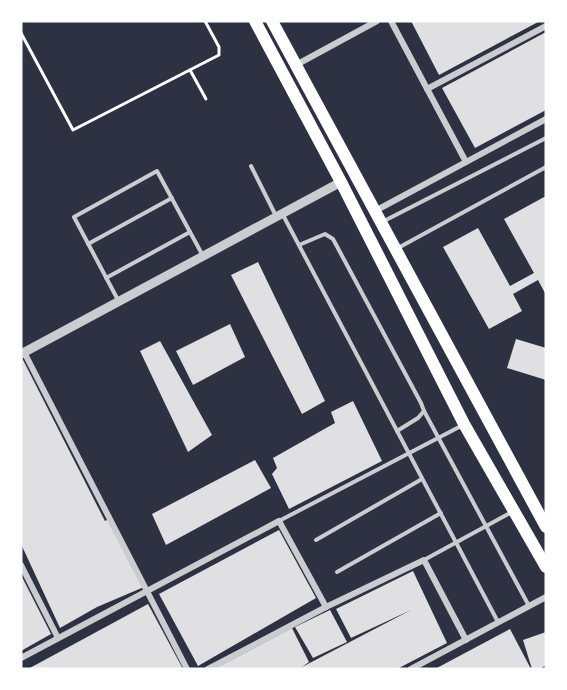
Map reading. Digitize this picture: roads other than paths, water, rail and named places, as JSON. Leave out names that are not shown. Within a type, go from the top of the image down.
[{"type":"highway","points":[[255,21],[341,182],[464,424],[546,567]]},
{"type":"highway","points":[[272,21],[546,527]]},
{"type":"highway","points":[[442,381],[460,371]]},
{"type":"street","points":[[296,65],[377,21]]},
{"type":"street","points":[[392,21],[466,162]]},
{"type":"street","points":[[427,89],[546,26]]},
{"type":"street","points":[[377,217],[466,162],[546,119]]},
{"type":"street","points":[[187,669],[23,353],[341,182]]},
{"type":"street","points":[[21,658],[279,521],[326,607]]},
{"type":"street","points":[[208,669],[326,607],[424,560],[466,640]]},
{"type":"street","points":[[21,565],[58,638]]},
{"type":"street","points":[[411,669],[546,597]]},
{"type":"lane","points":[[377,217],[546,138]]},
{"type":"lane","points":[[251,165],[299,245],[498,622]]},
{"type":"lane","points":[[395,250],[546,167]]},
{"type":"lane","points":[[119,302],[74,217],[158,171],[203,257]]},
{"type":"lane","points":[[88,244],[172,198]]},
{"type":"lane","points":[[106,278],[190,232]]},
{"type":"lane","points":[[299,245],[325,234],[333,239],[529,606]]},
{"type":"lane","points":[[397,431],[418,418],[424,411]]},
{"type":"lane","points":[[279,521],[464,424]]},
{"type":"lane","points":[[316,540],[422,478]]},
{"type":"lane","points":[[424,560],[513,511]]},
{"type":"lane","points":[[337,572],[441,513]]}]
